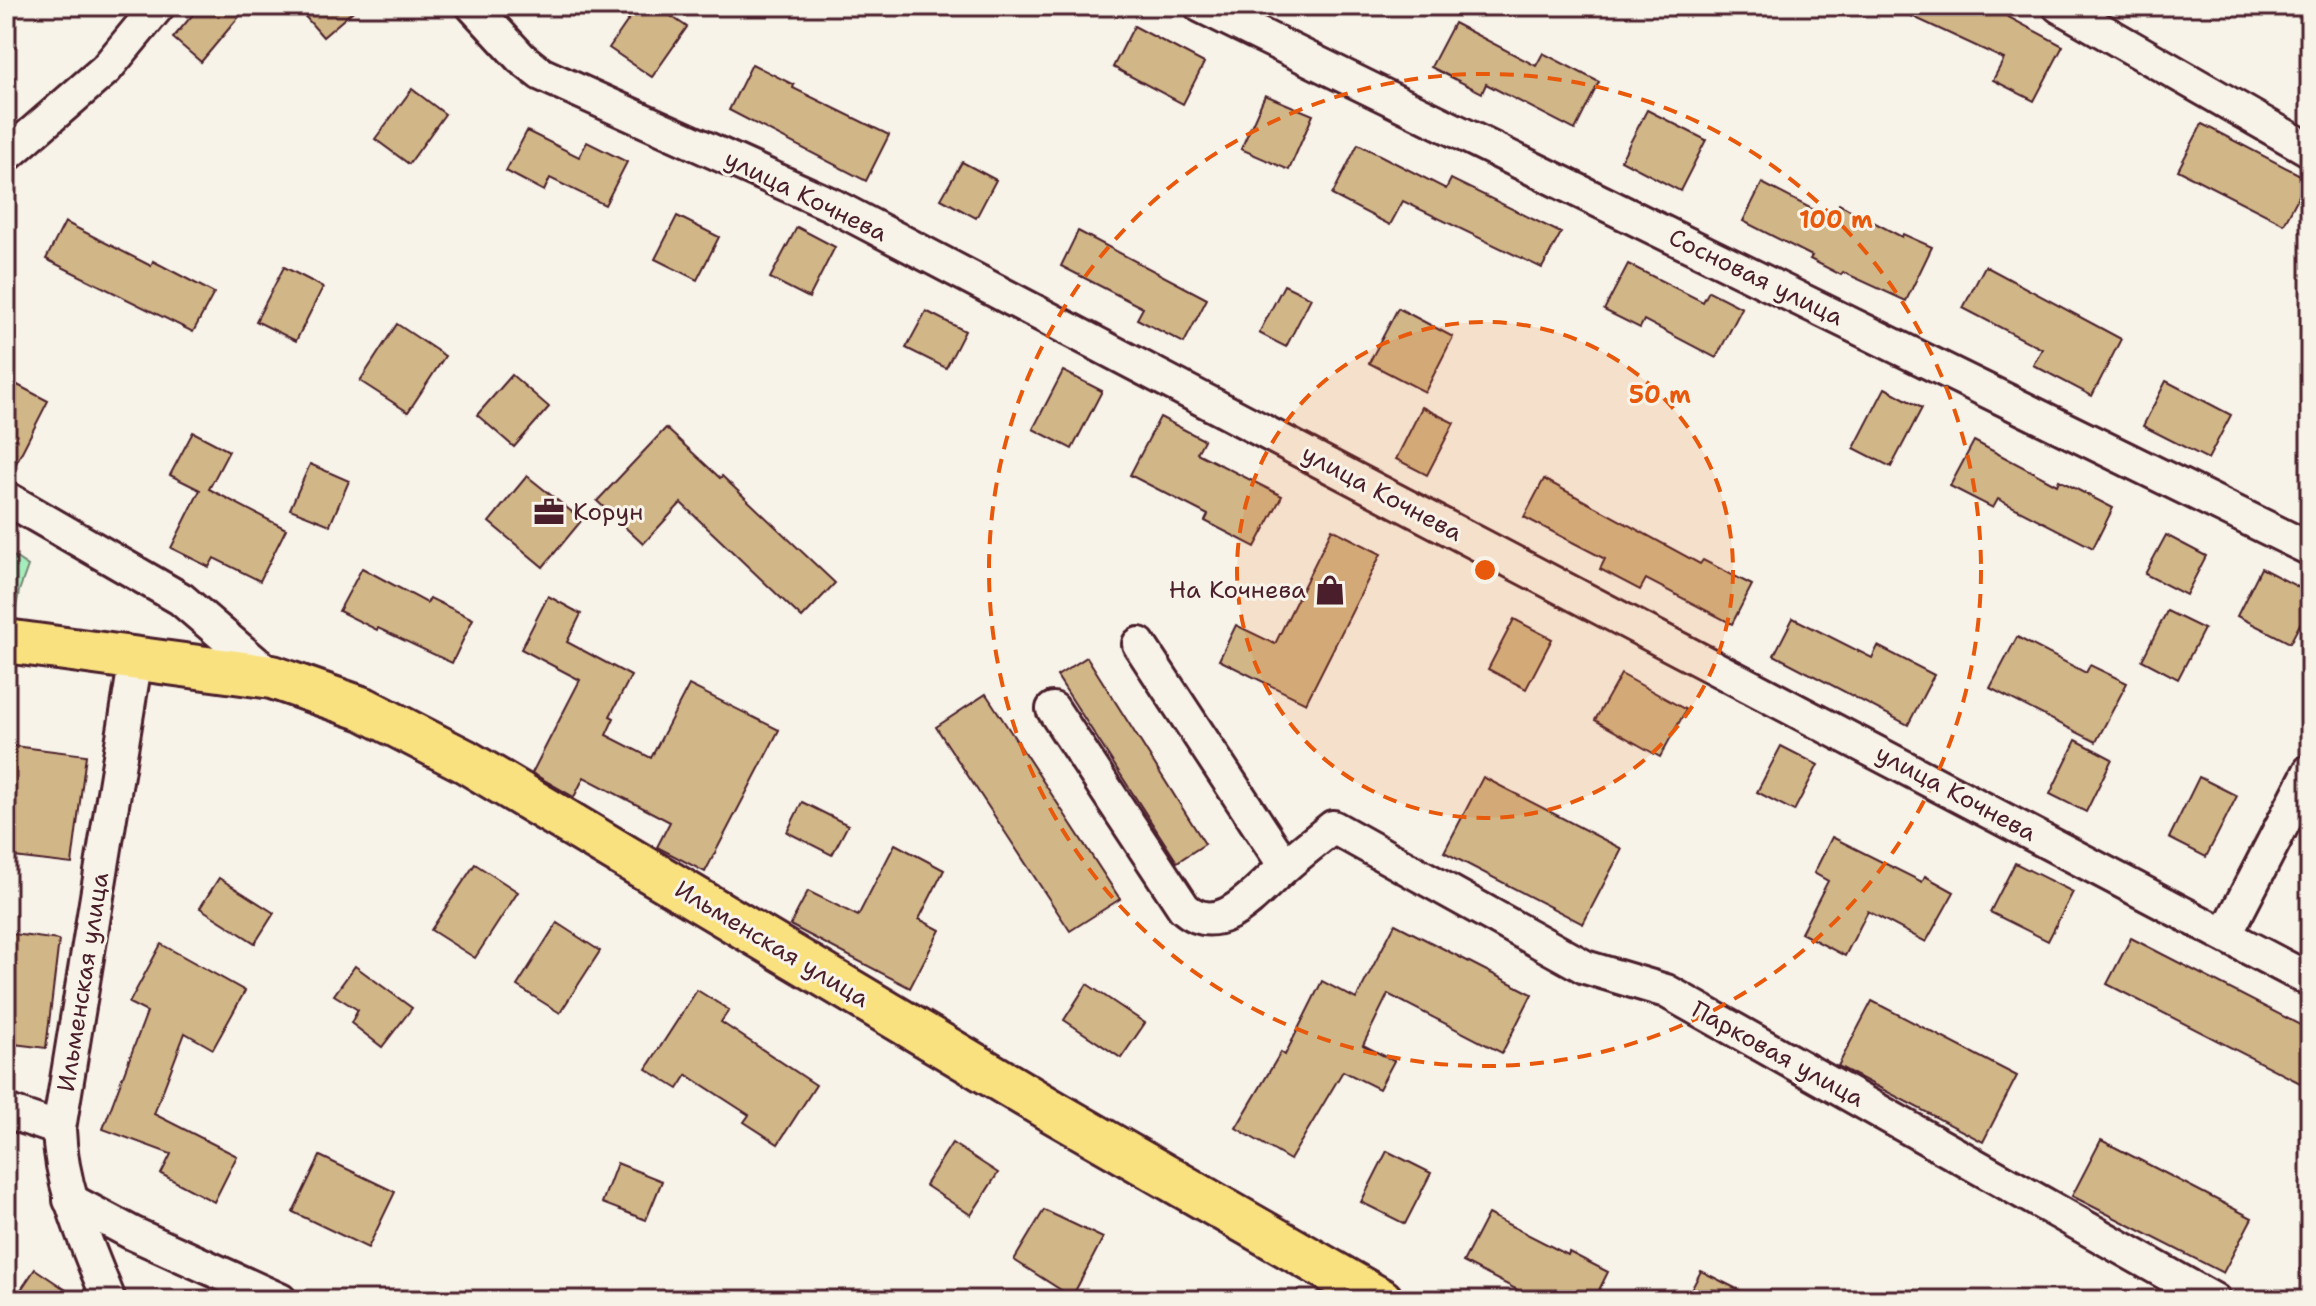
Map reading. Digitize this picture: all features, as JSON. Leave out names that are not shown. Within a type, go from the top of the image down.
[{"type":"main road","name":"Ильменская улица","points":[[6,641],[272,677],[364,709],[465,761],[1052,1111],[1381,1300]]},
{"type":"street","points":[[6,156],[106,69],[158,6]]},
{"type":"street","name":"улица Кочнева","points":[[473,6],[496,33],[541,74],[832,205],[2310,980]]},
{"type":"street","name":"Сосновая улица","points":[[1201,6],[2310,549]]},
{"type":"street","points":[[2059,6],[2310,150]]},
{"type":"street","points":[[6,498],[181,599],[272,677]]},
{"type":"street","points":[[1053,709],[1184,908],[1194,917],[1215,919],[1236,910],[1285,866],[1139,644]]},
{"type":"street","name":"Ильменская улица","points":[[109,1300],[70,1200],[60,1157],[59,1129],[136,658]]},
{"type":"street","points":[[2226,934],[2310,771]]},
{"type":"street","name":"Парковая улица","points":[[1285,866],[1333,827],[1585,967],[1666,991],[2214,1300]]},
{"type":"street","points":[[6,1111],[59,1129]]},
{"type":"street","points":[[70,1200],[132,1233],[280,1300]]},
{"type":"green space","points":[[6,551],[28,566],[14,619],[6,618]]},
{"type":"building","points":[[200,6],[248,6],[201,62],[173,38]]},
{"type":"building","points":[[296,6],[359,6],[323,37]]},
{"type":"building","points":[[638,6],[656,6],[687,27],[652,77],[609,48]]},
{"type":"building","points":[[1890,6],[1988,6],[2063,46],[2034,101],[1993,80],[2004,59]]},
{"type":"building","points":[[1454,23],[1536,66],[1543,53],[1599,82],[1575,130],[1486,84],[1482,93],[1431,67]]},
{"type":"building","points":[[1134,26],[1204,63],[1183,104],[1113,67]]},
{"type":"building","points":[[752,64],[794,85],[793,88],[889,135],[866,181],[729,110]]},
{"type":"building","points":[[412,89],[445,114],[409,164],[375,139]]},
{"type":"building","points":[[1265,95],[1313,115],[1289,170],[1241,149]]},
{"type":"building","points":[[1647,110],[1706,140],[1680,191],[1621,160]]},
{"type":"building","points":[[2202,124],[2308,179],[2284,224],[2178,170]]},
{"type":"building","points":[[527,131],[579,157],[587,142],[627,162],[605,205],[550,178],[544,191],[506,171]]},
{"type":"building","points":[[1358,144],[1446,189],[1451,179],[1561,233],[1542,268],[1403,201],[1390,225],[1332,195]]},
{"type":"building","points":[[962,162],[996,180],[976,218],[941,199]]},
{"type":"building","points":[[1762,183],[1831,219],[1839,204],[1902,237],[1903,234],[1932,247],[1906,301],[1843,272],[1841,275],[1810,259],[1812,256],[1743,221]]},
{"type":"building","points":[[677,216],[719,237],[697,280],[655,259]]},
{"type":"building","points":[[65,222],[151,266],[153,261],[214,293],[193,332],[46,259]]},
{"type":"building","points":[[797,227],[835,247],[809,298],[770,278]]},
{"type":"building","points":[[1078,231],[1207,299],[1184,343],[1137,319],[1143,308],[1061,266]]},
{"type":"building","points":[[1628,264],[1703,302],[1709,291],[1742,308],[1716,358],[1644,320],[1640,328],[1604,310]]},
{"type":"building","points":[[1985,266],[2121,339],[2092,396],[2033,365],[2042,349],[1963,308]]},
{"type":"building","points":[[284,267],[323,287],[296,341],[256,321]]},
{"type":"building","points":[[1284,285],[1311,298],[1286,347],[1259,333]]},
{"type":"building","points":[[1398,308],[1453,337],[1425,392],[1369,363]]},
{"type":"building","points":[[926,311],[965,331],[946,368],[906,348]]},
{"type":"building","points":[[397,324],[445,356],[408,412],[360,381]]},
{"type":"building","points":[[1063,371],[1102,391],[1072,449],[1033,429]]},
{"type":"building","points":[[512,375],[549,407],[514,447],[477,415]]},
{"type":"building","points":[[6,379],[48,401],[8,479],[6,479]]},
{"type":"building","points":[[2166,381],[2231,415],[2208,459],[2143,426]]},
{"type":"building","points":[[1885,388],[1922,408],[1891,467],[1854,448]]},
{"type":"building","points":[[1422,407],[1454,423],[1427,475],[1396,459]]},
{"type":"building","points":[[1160,417],[1204,440],[1197,453],[1282,496],[1255,547],[1205,521],[1208,515],[1130,475]]},
{"type":"building","points":[[666,428],[720,478],[722,476],[835,583],[802,618],[681,503],[643,544],[597,501]]},
{"type":"building","points":[[193,432],[229,451],[209,489],[286,529],[260,581],[214,558],[209,567],[171,548],[200,490],[170,475]]},
{"type":"building","points":[[1974,441],[2057,485],[2059,480],[2113,508],[2093,548],[1998,499],[1993,508],[1950,486]]},
{"type":"building","points":[[310,464],[349,481],[330,525],[290,509]]},
{"type":"building","points":[[527,476],[582,520],[543,567],[489,522]]},
{"type":"building","points":[[1544,479],[1700,564],[1703,560],[1752,585],[1732,624],[1646,579],[1640,590],[1600,569],[1605,559],[1524,517]]},
{"type":"building","points":[[1332,529],[1381,554],[1306,703],[1219,660],[1236,625],[1275,644]]},
{"type":"building","points":[[2166,535],[2206,556],[2186,595],[2145,574]]},
{"type":"building","points":[[362,568],[427,603],[430,598],[473,619],[452,663],[339,611]]},
{"type":"building","points":[[2261,568],[2310,593],[2310,605],[2290,643],[2237,616]]},
{"type":"building","points":[[548,596],[581,614],[567,642],[631,676],[610,716],[614,718],[606,735],[651,758],[689,685],[779,730],[705,872],[657,847],[670,822],[584,777],[574,797],[532,773],[580,680],[521,649]]},
{"type":"building","points":[[2167,611],[2204,629],[2178,679],[2142,660]]},
{"type":"building","points":[[1793,618],[1872,658],[1878,646],[1934,675],[1908,725],[1774,655]]},
{"type":"building","points":[[1514,619],[1552,639],[1526,689],[1488,669]]},
{"type":"building","points":[[2017,637],[2086,673],[2090,665],[2127,683],[2096,742],[1990,688]]},
{"type":"building","points":[[1087,657],[1205,844],[1177,862],[1057,676]]},
{"type":"building","points":[[1621,674],[1686,710],[1660,757],[1595,720]]},
{"type":"building","points":[[986,694],[1120,899],[1070,931],[936,727]]},
{"type":"building","points":[[2076,740],[2112,759],[2086,812],[2050,794]]},
{"type":"building","points":[[6,745],[86,755],[72,864],[6,856]]},
{"type":"building","points":[[1781,746],[1818,765],[1794,811],[1757,792]]},
{"type":"building","points":[[1483,777],[1622,849],[1583,924],[1444,852]]},
{"type":"building","points":[[2199,777],[2237,796],[2206,857],[2169,838]]},
{"type":"building","points":[[802,802],[848,825],[832,855],[787,832]]},
{"type":"building","points":[[1832,837],[1922,882],[1925,876],[1954,892],[1926,942],[1868,911],[1845,956],[1801,933],[1828,881],[1814,873]]},
{"type":"building","points":[[895,844],[944,870],[919,919],[940,930],[910,988],[790,925],[808,891],[858,916]]},
{"type":"building","points":[[2015,863],[2073,892],[2048,941],[1990,912]]},
{"type":"building","points":[[475,864],[518,892],[475,958],[431,930]]},
{"type":"building","points":[[219,878],[274,913],[255,943],[200,908]]},
{"type":"building","points":[[557,923],[600,951],[560,1013],[517,986]]},
{"type":"building","points":[[1395,924],[1532,994],[1502,1053],[1388,994],[1363,1045],[1394,1061],[1379,1089],[1343,1071],[1290,1160],[1236,1128],[1281,1052],[1285,1055],[1322,981],[1356,999]]},
{"type":"building","points":[[6,933],[59,940],[46,1048],[6,1043]]},
{"type":"building","points":[[2131,938],[2310,1030],[2310,1088],[2107,984]]},
{"type":"building","points":[[161,944],[245,991],[213,1049],[185,1033],[154,1114],[237,1156],[214,1202],[161,1174],[171,1154],[103,1129],[147,1012],[129,1003]]},
{"type":"building","points":[[355,966],[412,1008],[382,1047],[351,1023],[358,1010],[334,995]]},
{"type":"building","points":[[1087,984],[1145,1023],[1121,1058],[1064,1020]]},
{"type":"building","points":[[697,990],[729,1010],[721,1022],[816,1085],[778,1144],[744,1122],[749,1115],[687,1075],[678,1089],[646,1069]]},
{"type":"building","points":[[1872,1001],[2017,1076],[1983,1142],[1838,1066]]},
{"type":"building","points":[[2101,1140],[2252,1218],[2223,1273],[2072,1196]]},
{"type":"building","points":[[952,1143],[998,1173],[971,1215],[925,1185]]},
{"type":"building","points":[[1387,1151],[1431,1173],[1405,1224],[1361,1202]]},
{"type":"building","points":[[320,1156],[395,1192],[368,1248],[293,1212]]},
{"type":"building","points":[[617,1163],[662,1181],[646,1220],[602,1203]]},
{"type":"building","points":[[1044,1210],[1103,1238],[1072,1297],[1014,1260]]},
{"type":"building","points":[[1488,1214],[1608,1272],[1594,1300],[1537,1300],[1463,1262]]},
{"type":"building","points":[[35,1269],[81,1300],[14,1300]]},
{"type":"building","points":[[1701,1271],[1759,1300],[1686,1300]]},
{"type":"place","name":"Корун","points":[[549,512]]},
{"type":"place","name":"На Кочнева","points":[[1330,590]]}]
